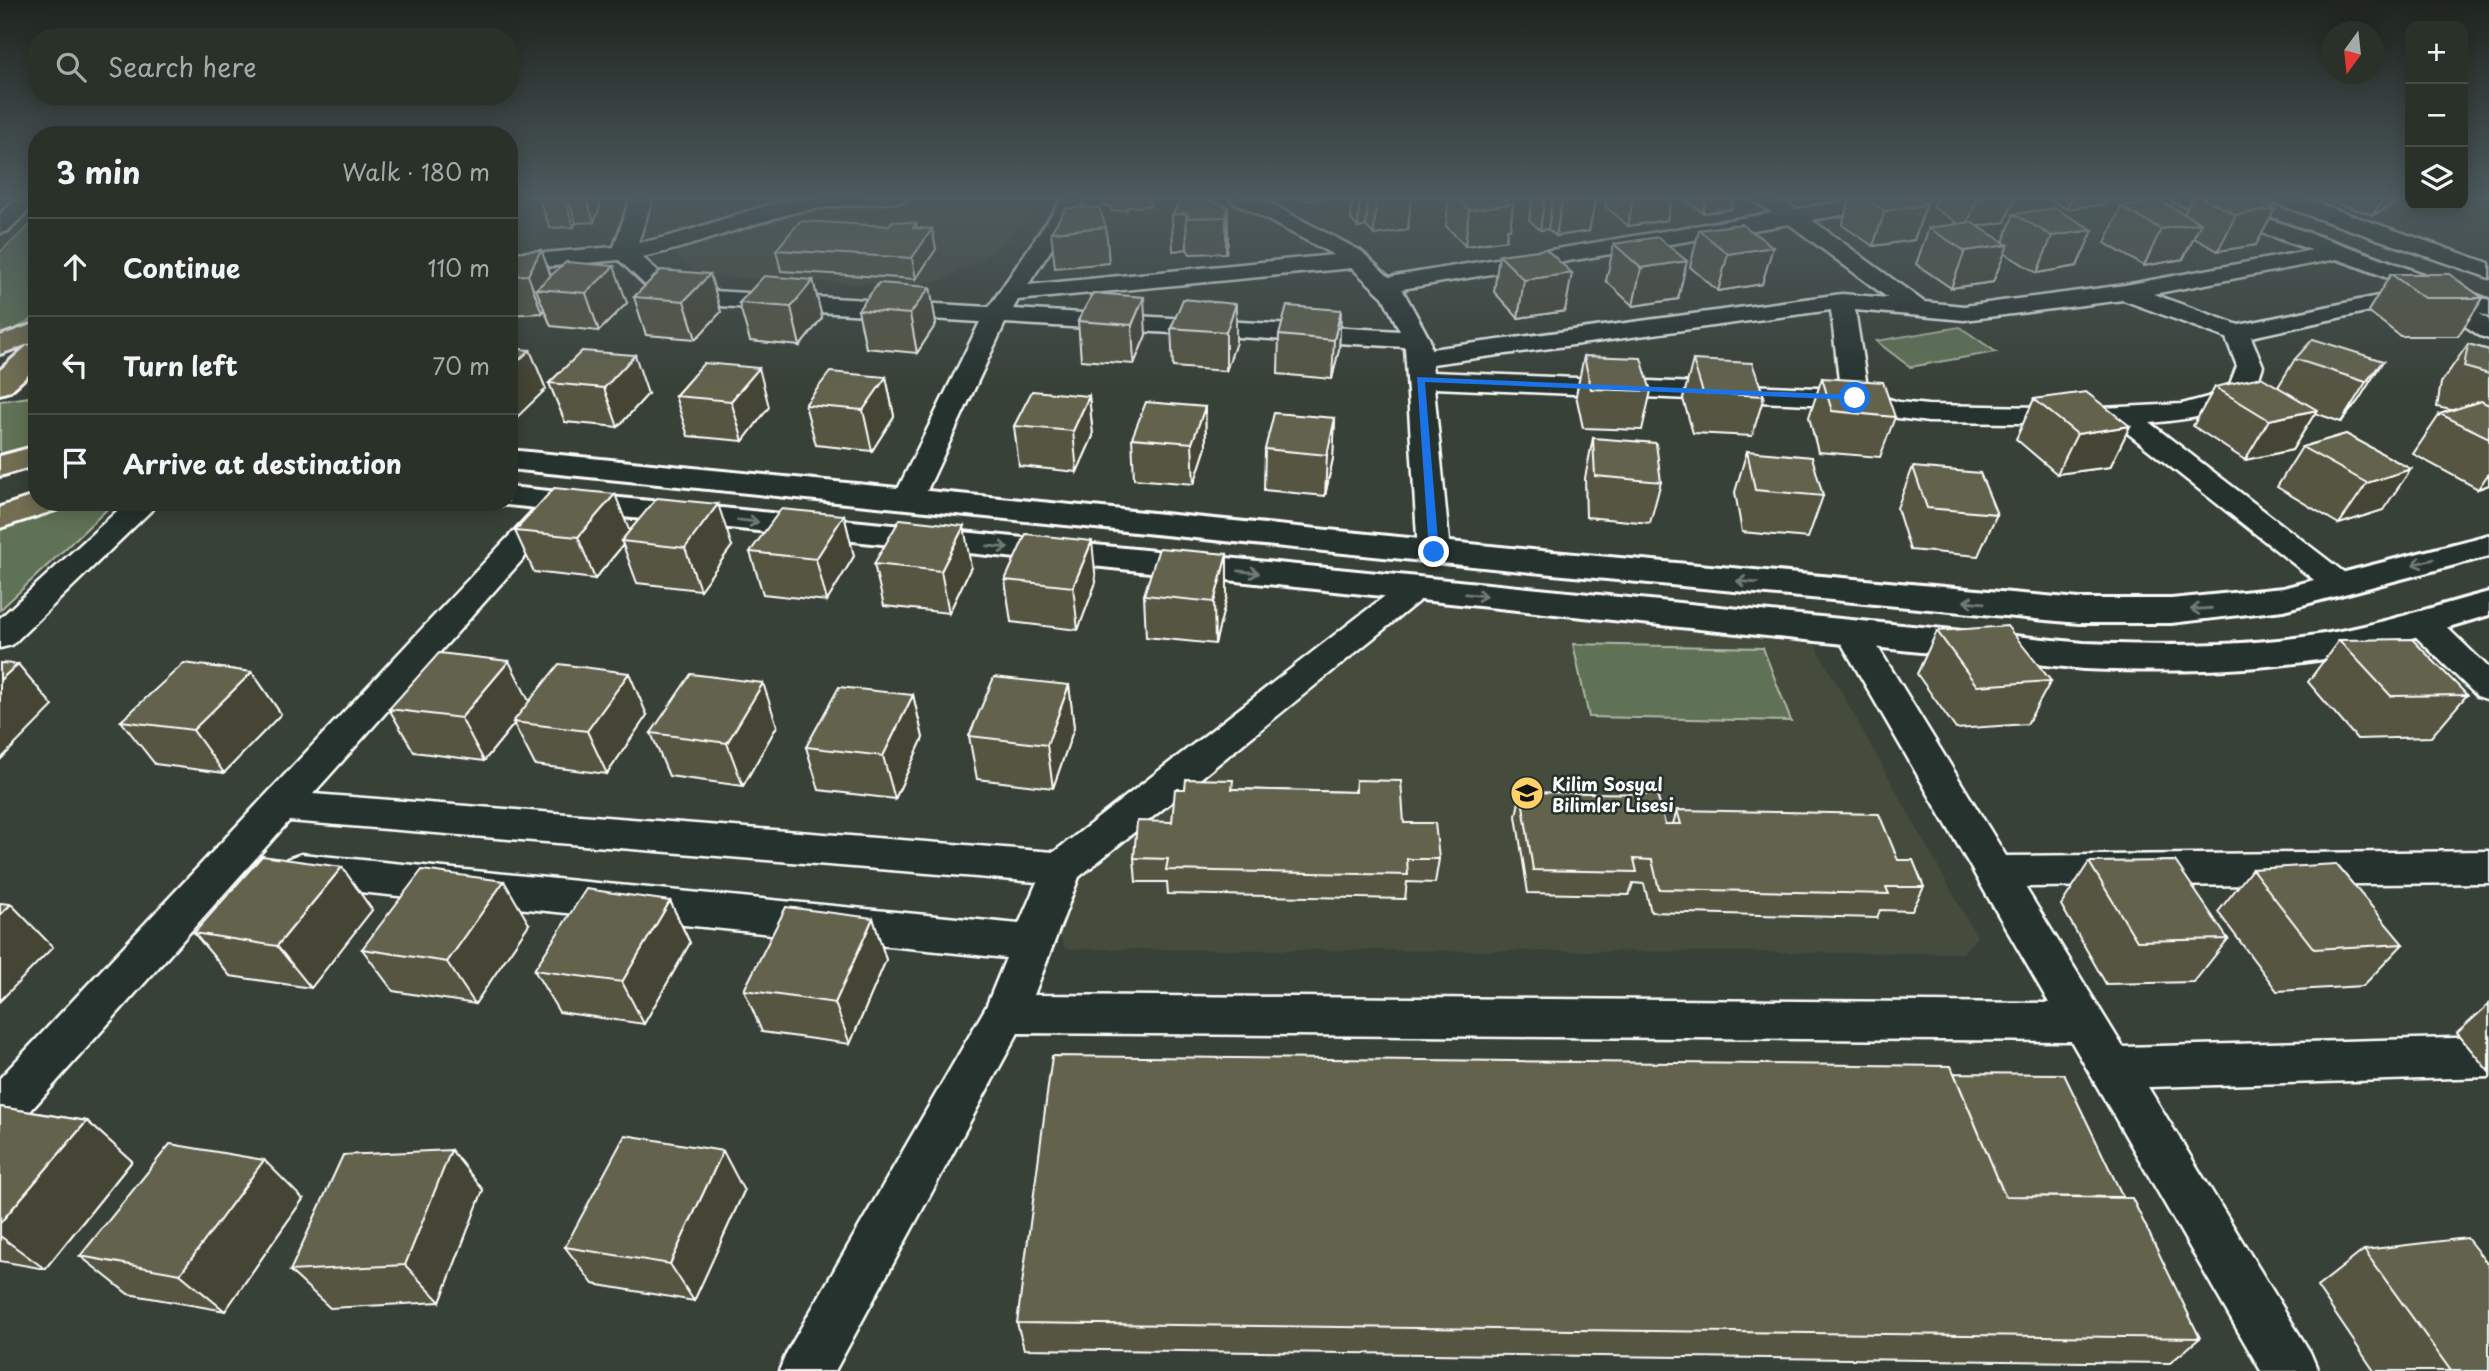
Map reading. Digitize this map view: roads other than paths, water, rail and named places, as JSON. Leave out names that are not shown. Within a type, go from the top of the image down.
[{"type":"highway","points":[[0,346],[28,335]]},
{"type":"highway","points":[[0,385],[28,360]]},
{"type":"highway","points":[[0,393],[28,388]]},
{"type":"highway","points":[[0,518],[28,508]]},
{"type":"street","points":[[518,262],[544,260]]},
{"type":"street","points":[[632,260],[671,296],[1003,304],[1418,359],[1855,398],[1911,412],[2179,414],[2228,399],[2246,382],[2250,358],[2237,334]]},
{"type":"street","points":[[908,499],[1003,304],[1032,260]]},
{"type":"street","points":[[1003,304],[1357,260],[1393,294],[1418,359],[1434,552]]},
{"type":"street","points":[[1385,285],[1526,260]]},
{"type":"street","points":[[1852,260],[1918,309]]},
{"type":"street","points":[[1418,359],[1842,301],[1964,313],[2125,292],[2296,260]]},
{"type":"street","points":[[2361,260],[2489,309]]},
{"type":"street","points":[[2404,260],[2489,293]]},
{"type":"street","points":[[2458,260],[2489,271]]},
{"type":"street","points":[[2398,273],[2489,331]]},
{"type":"street","points":[[2125,292],[2237,334],[2428,291]]},
{"type":"street","points":[[1842,301],[1855,398]]},
{"type":"street","points":[[2122,415],[2339,584]]},
{"type":"street","points":[[518,461],[1434,552],[2079,611],[2171,611],[2283,599],[2489,545]]},
{"type":"street","points":[[518,498],[2084,656],[2200,658],[2310,648],[2361,639],[2489,603]]},
{"type":"street","points":[[0,1111],[558,502]]},
{"type":"street","points":[[0,637],[135,511]]},
{"type":"street","points":[[806,1371],[1005,1014],[1062,868],[1415,589]]},
{"type":"street","points":[[2421,622],[2489,688]]},
{"type":"street","points":[[1853,634],[2291,1371]]},
{"type":"street","points":[[279,806],[1062,868]]},
{"type":"street","points":[[227,862],[1032,943]]},
{"type":"street","points":[[1995,872],[2489,867]]},
{"type":"street","points":[[1005,1014],[2084,1022]]},
{"type":"street","points":[[2111,1068],[2489,1057]]},
{"type":"place","name":"Kilim Sosyal Bilimler Lisesi","points":[[1527,793]]}]
